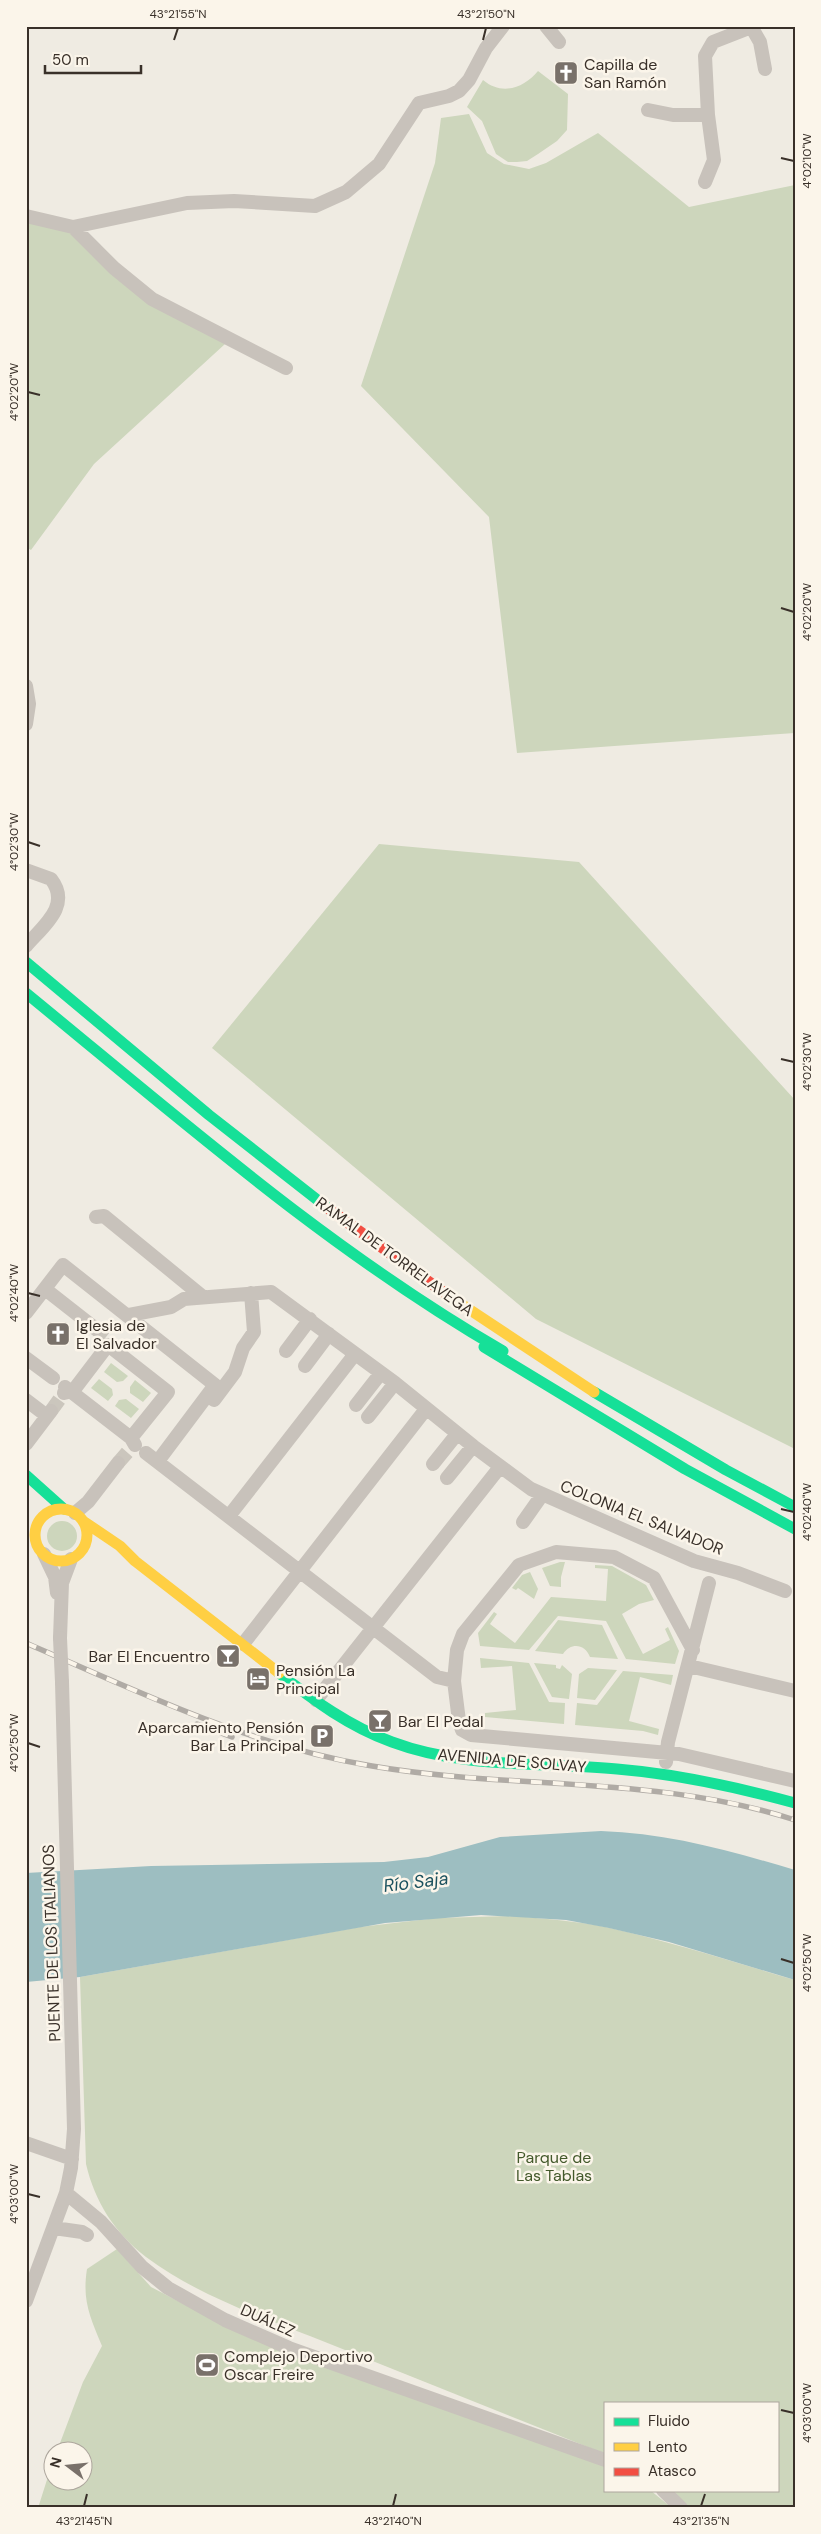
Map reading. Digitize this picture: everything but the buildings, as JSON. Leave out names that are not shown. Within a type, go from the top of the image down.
[{"type":"highway","name":"RAMAL DE TORRELAVEGA","points":[[26,962],[270,1164],[366,1237],[595,1395],[729,1473],[795,1507]]},
{"type":"highway","name":"RAMAL DE TORRELAVEGA","points":[[27,994],[251,1178],[352,1254],[450,1321],[694,1467],[795,1521]]},
{"type":"highway","points":[[366,1237],[565,1369],[720,1460],[795,1497]]},
{"type":"highway","points":[[450,1321],[489,1351],[565,1398],[685,1470],[795,1529]]},
{"type":"highway","name":"AVENIDA DE SOLVAY","points":[[26,1476],[74,1514],[120,1546],[134,1561],[316,1700],[376,1736],[414,1750],[474,1760],[616,1769],[664,1775],[755,1791],[795,1803]]},
{"type":"highway","name":"AVENIDA DE SOLVAY","points":[[26,1476],[35,1503],[38,1523]]},
{"type":"highway","points":[[49,1512],[74,1514],[87,1533],[76,1555],[54,1560],[44,1554],[36,1540],[38,1523],[49,1512]]},
{"type":"highway","name":"AVENIDA DE SOLVAY","points":[[76,1555],[103,1550],[134,1561]]},
{"type":"street","points":[[26,216],[73,227],[188,203],[234,201],[315,206],[346,192],[379,164],[420,103],[449,96],[459,90],[469,80],[486,48],[503,26]]},
{"type":"street","points":[[546,26],[559,42]]},
{"type":"street","points":[[705,182],[714,160],[704,65],[708,48],[720,38],[753,27],[760,42],[765,69]]},
{"type":"street","points":[[648,110],[673,116],[708,115]]},
{"type":"street","points":[[73,227],[114,268],[152,299],[286,368]]},
{"type":"street","points":[[26,686],[29,704],[26,724]]},
{"type":"street","points":[[28,870],[51,879],[58,894],[52,919],[30,941]]},
{"type":"street","points":[[96,1217],[104,1216],[203,1297]]},
{"type":"street","points":[[26,1313],[63,1265],[216,1385],[160,1463]]},
{"type":"street","points":[[45,1289],[104,1335]]},
{"type":"street","name":"COLONIA EL SALVADOR","points":[[129,1315],[171,1307],[184,1299],[265,1290],[276,1294],[395,1383],[500,1467],[542,1495],[694,1560],[738,1573],[785,1591]]},
{"type":"street","points":[[160,1463],[235,1372],[243,1348],[254,1332],[250,1293]]},
{"type":"street","points":[[286,1351],[310,1319]]},
{"type":"street","points":[[305,1366],[329,1334]]},
{"type":"street","points":[[63,1387],[108,1344],[168,1392],[136,1445]]},
{"type":"street","points":[[229,1516],[355,1354]]},
{"type":"street","points":[[26,1358],[372,1629],[437,1677],[454,1682]]},
{"type":"street","points":[[356,1404],[381,1373]]},
{"type":"street","points":[[368,1417],[395,1383]]},
{"type":"street","points":[[26,1400],[49,1414],[26,1444]]},
{"type":"street","points":[[243,1644],[426,1409]]},
{"type":"street","points":[[434,1464],[457,1434]]},
{"type":"street","points":[[447,1478],[473,1446]]},
{"type":"street","points":[[74,1514],[88,1502],[118,1463]]},
{"type":"street","points":[[316,1700],[500,1467]]},
{"type":"street","name":"COLONIA EL SALVADOR","points":[[524,1522],[542,1495]]},
{"type":"street","points":[[693,1650],[658,1585],[649,1575],[614,1557],[556,1552],[519,1566],[463,1634],[457,1650],[454,1682],[460,1726],[468,1735],[666,1753],[710,1760],[795,1781]]},
{"type":"street","points":[[44,1554],[55,1577],[60,1606]]},
{"type":"street","points":[[60,1606],[62,1583],[76,1555]]},
{"type":"street","points":[[664,1775],[666,1753],[709,1583]]},
{"type":"street","name":"PUENTE DE LOS ITALIANOS","points":[[26,2301],[66,2193],[72,2159],[74,2129],[60,1606]]},
{"type":"street","points":[[689,1666],[795,1691]]},
{"type":"street","points":[[26,2143],[72,2159]]},
{"type":"street","name":"DUÁLEZ","points":[[66,2193],[101,2222],[142,2267],[168,2288],[225,2320],[289,2348],[604,2460]]},
{"type":"street","points":[[54,2228],[82,2232],[87,2235]]},
{"type":"street","points":[[665,2492],[681,2508]]},
{"type":"green space","points":[[538,71],[568,94],[567,130],[557,141],[527,161],[508,162],[496,154],[482,121],[467,107],[483,80],[498,88],[512,88],[526,82]]},
{"type":"green space","points":[[469,114],[487,153],[504,164],[529,169],[546,163],[598,133],[689,207],[795,185],[795,733],[517,753],[489,517],[361,386],[435,163],[441,118]]},
{"type":"green space","points":[[26,221],[69,232],[225,344],[94,464],[31,550],[26,547]]},
{"type":"green space","points":[[379,844],[579,862],[795,1100],[795,1449],[536,1319],[212,1048]]},
{"type":"green space","points":[[111,1363],[128,1376],[123,1381],[117,1382],[104,1372]]},
{"type":"green space","points":[[99,1379],[112,1389],[113,1395],[108,1401],[91,1388]]},
{"type":"green space","points":[[135,1380],[151,1393],[143,1402],[130,1393],[130,1387]]},
{"type":"green space","points":[[126,1399],[139,1409],[131,1418],[115,1406],[119,1400]]},
{"type":"green space","points":[[62,1521],[72,1526],[77,1536],[72,1546],[62,1551],[52,1546],[47,1536],[52,1526]]},
{"type":"green space","points":[[565,1562],[561,1577],[561,1587],[550,1586],[542,1568]]},
{"type":"green space","points":[[595,1565],[612,1566],[646,1585],[654,1600],[639,1604],[622,1614],[643,1654],[670,1640],[665,1629],[668,1627],[679,1651],[675,1664],[626,1659],[606,1621],[558,1616],[529,1650],[480,1646],[478,1633],[494,1612],[497,1614],[490,1624],[515,1643],[551,1597],[606,1601],[608,1569],[595,1568]]},
{"type":"green space","points":[[530,1572],[538,1589],[534,1599],[518,1588],[516,1590],[512,1588],[522,1575]]},
{"type":"green space","points":[[558,1620],[602,1625],[618,1659],[590,1657],[585,1649],[578,1646],[566,1650],[563,1654],[535,1651]]},
{"type":"green space","points":[[480,1658],[529,1663],[549,1702],[565,1703],[564,1724],[485,1717],[485,1713],[516,1710],[512,1666],[481,1668]]},
{"type":"green space","points":[[534,1663],[556,1665],[556,1668],[560,1669],[562,1665],[572,1674],[569,1699],[552,1697]]},
{"type":"green space","points":[[588,1668],[617,1670],[595,1700],[577,1698],[579,1674]]},
{"type":"green space","points":[[623,1671],[673,1675],[671,1685],[640,1677],[629,1721],[659,1729],[658,1735],[643,1731],[575,1725],[577,1703],[597,1705]]},
{"type":"green space","name":"Parque de Las Tablas","points":[[514,1916],[610,1928],[795,1980],[795,2508],[689,2508],[675,2492],[778,2492],[778,2402],[604,2402],[604,2454],[212,2296],[146,2257],[124,2237],[107,2215],[95,2191],[86,2164],[80,1977],[360,1927],[437,1918]]},
{"type":"green space","name":"Complejo Deportivo Oscar Freire","points":[[117,2249],[151,2287],[222,2324],[604,2466],[604,2492],[652,2492],[672,2508],[38,2508],[43,2492],[92,2492],[92,2442],[60,2442],[83,2382],[102,2346],[88,2309],[87,2269]]},
{"type":"water","name":"Río Saja","points":[[601,1831],[626,1832],[675,1839],[795,1870],[795,1980],[669,1942],[609,1928],[566,1920],[481,1915],[385,1923],[80,1977],[26,1982],[26,1873],[151,1866],[384,1862],[428,1857],[500,1837]]},
{"type":"tunnel","points":[[96,1329],[106,1337]]},
{"type":"tunnel","points":[[51,1411],[64,1393]]},
{"type":"tunnel","points":[[118,1463],[132,1447]]},
{"type":"railway","points":[[26,1643],[196,1715],[282,1745],[327,1757],[372,1766],[425,1773],[638,1789],[691,1796],[743,1806],[795,1820]]},
{"type":"railway","points":[[197,1724],[232,1737]]},
{"type":"traffic: fast","points":[[26,962],[209,1115],[329,1209]]},
{"type":"traffic: fast","points":[[26,993],[257,1182],[377,1271],[503,1351]]},
{"type":"traffic: fast","points":[[484,1347],[685,1469],[795,1529]]},
{"type":"traffic: fast","points":[[594,1392],[726,1470],[795,1507]]},
{"type":"traffic: fast","points":[[26,1475],[64,1509]]},
{"type":"traffic: fast","points":[[279,1673],[319,1703],[361,1729],[419,1751],[475,1761],[617,1769],[662,1774],[729,1787],[795,1803]]},
{"type":"traffic: slow","points":[[443,1292],[594,1392]]},
{"type":"traffic: slow","points":[[61,1509],[71,1511],[79,1517],[85,1525],[87,1535],[85,1545],[79,1553],[71,1559],[61,1561],[51,1559],[43,1553],[37,1545],[35,1535],[37,1525],[43,1517],[51,1511],[61,1509]]},
{"type":"traffic: slow","points":[[83,1521],[120,1546],[135,1561],[279,1673]]},
{"type":"traffic: jam","points":[[329,1209],[443,1292]]},
{"type":"place","name":"Capilla de San Ramón","points":[[566,73]]},
{"type":"place","name":"Iglesia de El Salvador","points":[[58,1334]]},
{"type":"place","name":"Bar El Encuentro","points":[[228,1656]]},
{"type":"place","name":"Pensión La Principal","points":[[258,1679]]},
{"type":"place","name":"Bar El Pedal","points":[[380,1721]]},
{"type":"place","name":"Aparcamiento Pensión Bar La Principal","points":[[322,1736]]},
{"type":"place","name":"Complejo Deportivo Oscar Freire","points":[[207,2365]]}]
